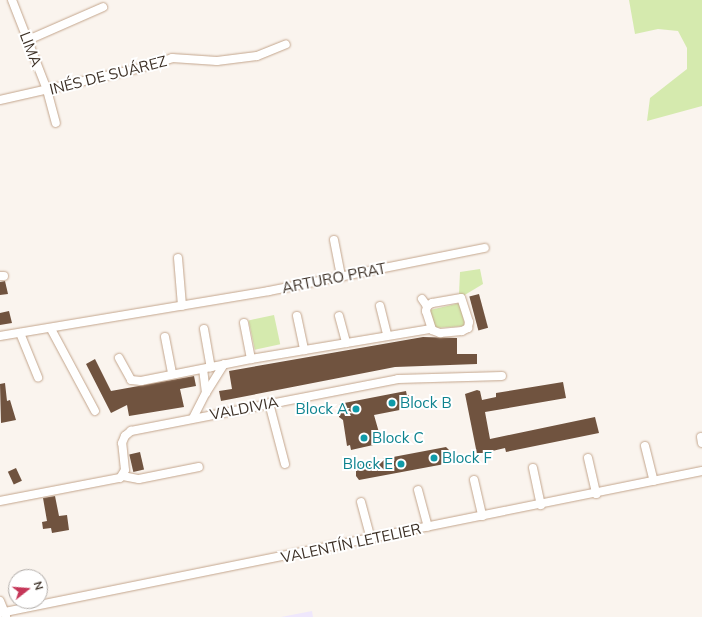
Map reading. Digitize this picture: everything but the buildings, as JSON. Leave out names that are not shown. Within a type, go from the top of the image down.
[{"type":"street","name":"LIMA","points":[[12,0],[47,90],[56,122]]},
{"type":"street","points":[[28,40],[103,6]]},
{"type":"street","name":"INÉS DE SUÁREZ","points":[[0,100],[137,69],[172,58],[217,61],[256,56],[286,44]]},
{"type":"street","points":[[334,240],[341,277]]},
{"type":"street","name":"ARTURO PRAT","points":[[0,336],[20,334],[182,306],[341,277],[486,248]]},
{"type":"street","points":[[178,258],[182,306]]},
{"type":"street","points":[[119,358],[131,380],[135,381],[387,335],[430,329],[437,333],[462,331],[468,328],[469,322],[462,298],[424,302],[430,329]]},
{"type":"street","points":[[380,306],[387,335]]},
{"type":"street","points":[[297,316],[304,350]]},
{"type":"street","points":[[339,316],[346,343]]},
{"type":"street","points":[[244,322],[251,359]]},
{"type":"street","points":[[51,328],[95,412]]},
{"type":"street","points":[[204,329],[207,368],[206,393]]},
{"type":"street","points":[[20,334],[38,377]]},
{"type":"street","points":[[165,337],[172,374]]},
{"type":"street","points":[[193,418],[224,364]]},
{"type":"street","name":"VALDIVIA","points":[[123,476],[125,466],[122,443],[127,433],[193,418],[398,379],[502,376]]},
{"type":"street","points":[[269,403],[285,464]]},
{"type":"street","points":[[645,446],[654,481]]},
{"type":"street","points":[[588,458],[596,494]]},
{"type":"street","points":[[0,501],[112,480],[123,476],[139,479],[199,467]]},
{"type":"street","points":[[533,468],[541,505]]},
{"type":"street","name":"VALENTÍN LETELIER","points":[[4,614],[702,472]]},
{"type":"street","points":[[474,480],[482,516]]},
{"type":"street","points":[[418,490],[428,527]]},
{"type":"street","points":[[361,502],[371,540]]},
{"type":"street","points":[[0,601],[4,614]]},
{"type":"shaded area","points":[[312,611],[313,617],[281,617]]},
{"type":"green space","points":[[629,0],[702,0],[702,106],[647,121],[650,98],[687,69],[687,48],[678,31],[658,29],[635,34]]},
{"type":"green space","points":[[480,269],[483,284],[463,296],[459,294],[460,272]]},
{"type":"green space","points":[[460,303],[465,326],[435,328],[430,310]]},
{"type":"green space","points":[[274,315],[280,344],[255,350],[249,320]]},
{"type":"place","name":"Block B","points":[[392,403]]},
{"type":"place","name":"Block A","points":[[356,409]]},
{"type":"place","name":"Block C","points":[[364,438]]},
{"type":"place","name":"Block F","points":[[434,458]]},
{"type":"place","name":"Block E","points":[[401,464]]}]
